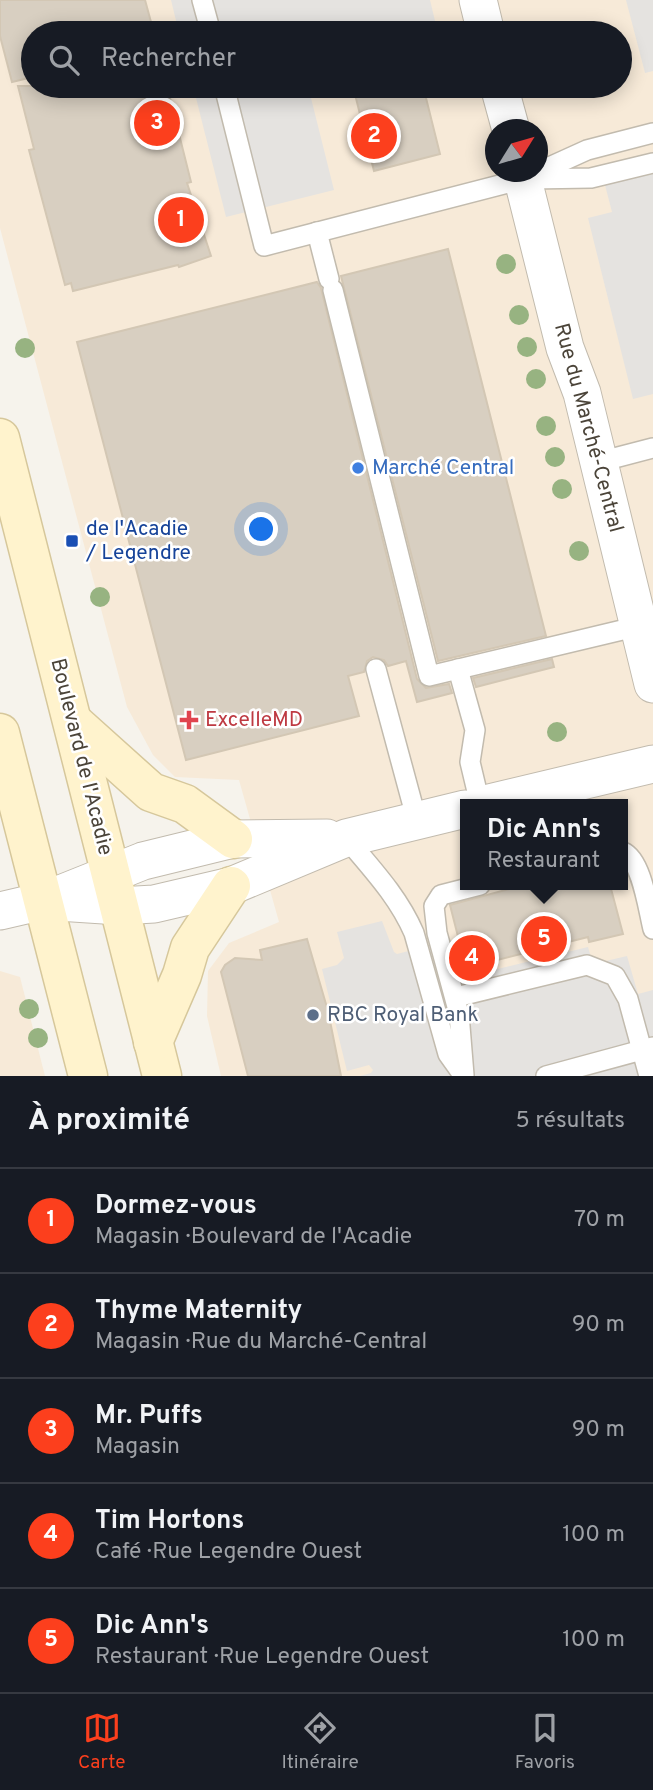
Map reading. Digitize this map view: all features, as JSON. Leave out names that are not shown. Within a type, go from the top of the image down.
[{"type":"main road","name":"Boulevard de l'Acadie","points":[[0,438],[157,1059]]},
{"type":"main road","points":[[73,722],[151,792],[185,804],[233,839]]},
{"type":"main road","points":[[0,733],[88,1076]]},
{"type":"main road","points":[[157,1059],[190,948],[231,886]]},
{"type":"street","points":[[478,0],[483,21]]},
{"type":"street","points":[[502,98],[508,119]]},
{"type":"street","name":"Rue du Marché-Central","points":[[524,182],[565,348],[582,393],[653,684]]},
{"type":"street","points":[[503,799],[653,764]]},
{"type":"street","points":[[0,911],[43,901],[115,890],[154,904],[231,886],[346,838],[460,810]]},
{"type":"street","points":[[115,890],[157,857],[233,839],[346,838]]},
{"type":"lane","points":[[202,0],[208,21]]},
{"type":"lane","points":[[227,98],[264,246],[497,182]]},
{"type":"lane","points":[[548,165],[587,150],[653,134]]},
{"type":"lane","points":[[548,176],[591,178],[653,163]]},
{"type":"lane","points":[[317,232],[429,676],[639,626]]},
{"type":"lane","points":[[599,462],[653,448]]},
{"type":"lane","points":[[376,669],[417,821]]},
{"type":"lane","points":[[458,669],[475,730],[470,762],[481,799]]},
{"type":"lane","points":[[346,838],[406,914],[449,1054],[464,1075]]},
{"type":"lane","points":[[628,854],[636,865],[653,929]]},
{"type":"lane","points":[[460,890],[441,895],[434,906],[437,933],[456,996],[464,1075]]},
{"type":"lane","points":[[456,996],[587,965],[615,976],[628,999],[648,1049],[649,1076]]},
{"type":"lane","points":[[546,1076],[648,1049]]},
{"type":"shaded area","name":"Marché Central","points":[[0,0],[653,0],[653,1076],[221,1076],[207,1016],[208,971],[229,943],[279,922],[239,780],[175,777],[153,755],[127,707],[0,228]]},
{"type":"shaded area","points":[[171,0],[430,0],[435,21],[176,21]]},
{"type":"shaded area","points":[[626,0],[653,0],[653,71],[645,73]]},
{"type":"shaded area","points":[[196,98],[311,98],[334,190],[226,217]]},
{"type":"shaded area","points":[[653,173],[653,394],[633,399],[588,218],[612,212],[605,185]]},
{"type":"shaded area","points":[[382,921],[397,954],[451,940],[459,969],[465,977],[588,947],[593,964],[627,956],[638,994],[653,990],[653,1076],[360,1076],[371,1073],[373,1070],[369,1065],[347,1071],[322,969],[337,965],[344,958],[337,932]]},
{"type":"shaded area","points":[[0,971],[20,977],[45,1076],[0,1076]]},
{"type":"building","points":[[0,0],[145,0],[151,21],[21,21],[21,80],[12,82],[0,36]]},
{"type":"building","points":[[21,98],[170,98],[191,182],[187,183],[211,256],[179,267],[178,265],[73,291],[71,283],[65,285],[29,150],[34,149]]},
{"type":"building","points":[[356,98],[426,98],[440,154],[374,171]]},
{"type":"building","points":[[448,249],[546,636],[438,661],[341,276]]},
{"type":"building","points":[[317,282],[321,288],[417,679],[426,688],[449,684],[452,693],[417,702],[406,661],[388,666],[384,660],[373,657],[367,661],[364,672],[348,676],[359,716],[186,760],[77,342]]},
{"type":"building","points":[[552,659],[554,667],[476,687],[473,678]]},
{"type":"building","points":[[506,890],[611,890],[623,934],[589,942],[588,937],[466,968],[450,905]]},
{"type":"building","points":[[307,939],[328,1011],[341,1076],[248,1076],[221,972],[225,965],[235,958],[262,960],[260,950]]},
{"type":"place","name":"Mr. Puffs","points":[[157,123]]},
{"type":"place","name":"Thyme Maternity","points":[[374,136]]},
{"type":"place","name":"Dormez-vous","points":[[181,220]]},
{"type":"place","name":"Marché Central","points":[[358,468]]},
{"type":"place","name":"de l'Acadie / Legendre","points":[[72,541]]},
{"type":"place","name":"ExcelleMD","points":[[189,720]]},
{"type":"place","name":"Dic Ann's","points":[[544,939]]},
{"type":"place","name":"Tim Hortons","points":[[472,958]]},
{"type":"place","name":"RBC Royal Bank","points":[[313,1015]]}]
